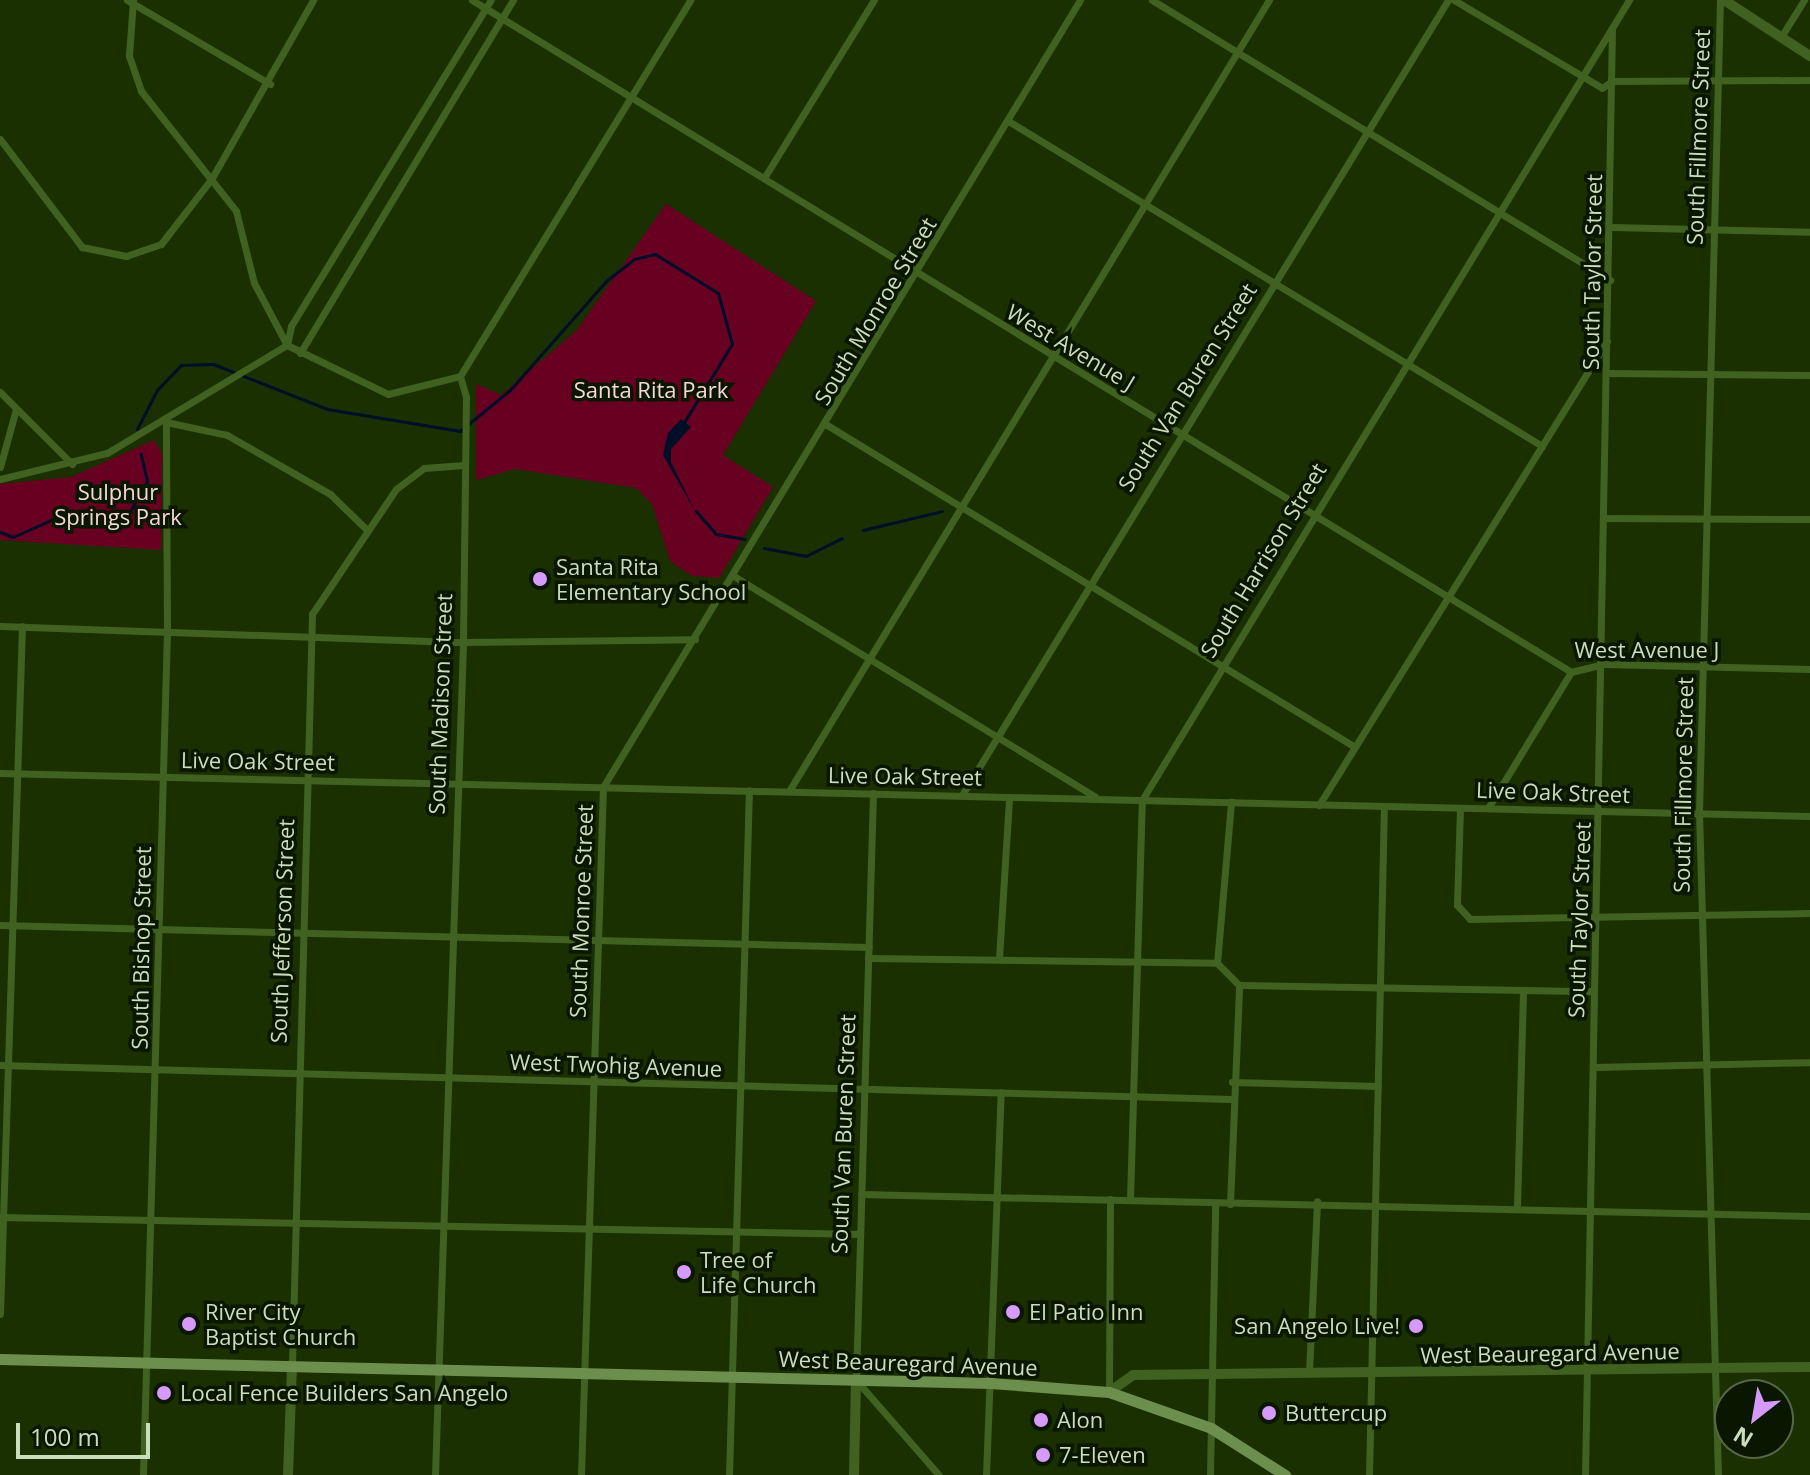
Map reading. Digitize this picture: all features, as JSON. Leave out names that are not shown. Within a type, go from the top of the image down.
[{"type":"main road","name":"West Beauregard Avenue","points":[[0,1359],[991,1383],[1109,1392]]},
{"type":"main road","points":[[1109,1392],[1211,1428],[1285,1475]]},
{"type":"street","points":[[0,139],[65,231],[97,254],[126,256],[161,244],[212,178],[270,84],[313,0]]},
{"type":"street","name":"West Avenue J","points":[[472,0],[628,100],[764,178],[1052,358],[1571,672],[1604,664],[1810,669]]},
{"type":"street","points":[[0,479],[72,464],[166,422],[287,345],[291,326],[491,0]]},
{"type":"street","points":[[300,353],[513,0]]},
{"type":"street","points":[[270,84],[130,1],[129,56],[141,91],[236,211],[254,283],[287,345],[388,394],[460,376],[690,0]]},
{"type":"street","points":[[764,178],[874,0]]},
{"type":"street","name":"South Monroe Street","points":[[581,1475],[603,787],[827,425],[1080,0]]},
{"type":"street","points":[[1152,0],[1504,212],[1610,280]]},
{"type":"street","points":[[789,791],[1269,0]]},
{"type":"street","points":[[1451,0],[1602,88],[1612,81],[1810,80]]},
{"type":"street","name":"South Van Buren Street","points":[[962,795],[1092,585],[1178,434],[1451,0]]},
{"type":"street","name":"South Harrison Street","points":[[1130,1200],[1136,1094],[1136,961],[1142,800],[1220,663],[1504,212],[1629,0]]},
{"type":"street","points":[[1722,0],[1810,56]]},
{"type":"street","name":"South Fillmore Street","points":[[1718,1475],[1702,1063],[1699,813],[1707,374],[1715,231],[1716,82],[1722,0]]},
{"type":"street","points":[[1781,37],[1804,0]]},
{"type":"street","name":"South Taylor Street","points":[[1585,1475],[1589,1213],[1595,1067],[1592,991],[1601,813],[1604,664],[1612,227],[1612,30]]},
{"type":"street","points":[[1010,122],[1273,286],[1407,362],[1542,446]]},
{"type":"street","points":[[1612,227],[1810,232]]},
{"type":"street","points":[[1319,805],[1608,338]]},
{"type":"street","points":[[1608,373],[1810,375]]},
{"type":"street","name":"South Madison Street","points":[[435,1475],[442,1370],[454,785],[463,642],[466,397],[460,376]]},
{"type":"street","points":[[0,392],[72,464]]},
{"type":"street","points":[[0,467],[16,409]]},
{"type":"street","points":[[166,422],[227,435],[330,494],[367,530]]},
{"type":"street","name":"South Bishop Street","points":[[143,1475],[167,631],[166,422]]},
{"type":"street","points":[[827,425],[963,505],[1355,747]]},
{"type":"street","name":"South Jefferson Street","points":[[288,1475],[298,1223],[298,1071],[312,614],[396,489],[424,468],[464,465]]},
{"type":"street","points":[[1606,518],[1810,519]]},
{"type":"street","points":[[732,575],[1098,799]]},
{"type":"street","points":[[0,626],[313,634],[463,642],[695,639]]},
{"type":"street","points":[[0,1314],[3,1065],[22,626]]},
{"type":"street","points":[[1488,808],[1571,672]]},
{"type":"street","name":"Live Oak Street","points":[[0,773],[1810,816]]},
{"type":"street","points":[[729,1475],[728,1378],[746,944],[749,790]]},
{"type":"street","name":"South Van Buren Street","points":[[854,1475],[873,793]]},
{"type":"street","points":[[999,958],[1009,797]]},
{"type":"street","points":[[1217,963],[1231,802]]},
{"type":"street","points":[[1369,1475],[1380,1208],[1376,988],[1384,806]]},
{"type":"street","points":[[1460,808],[1457,905],[1470,919],[1810,913]]},
{"type":"street","points":[[0,925],[869,947]]},
{"type":"street","points":[[868,958],[1217,963],[1239,985],[1592,991]]},
{"type":"street","points":[[1230,1204],[1231,1099],[1239,985]]},
{"type":"street","points":[[1517,1207],[1523,990]]},
{"type":"street","points":[[1595,1067],[1810,1062]]},
{"type":"street","name":"West Twohig Avenue","points":[[3,1065],[1231,1099]]},
{"type":"street","points":[[1232,1082],[1378,1086]]},
{"type":"street","points":[[986,1475],[1001,1092]]},
{"type":"street","points":[[861,1194],[995,1195],[1230,1204],[1317,1201],[1380,1208],[1517,1207],[1707,1217],[1810,1216]]},
{"type":"street","points":[[1109,1392],[1110,1199]]},
{"type":"street","points":[[1309,1372],[1317,1201]]},
{"type":"street","points":[[1210,1475],[1215,1203]]},
{"type":"street","points":[[2,1217],[860,1234]]},
{"type":"street","name":"West Beauregard Avenue","points":[[1109,1392],[1133,1375],[1309,1372],[1373,1375],[1586,1374],[1810,1367]]},
{"type":"street","points":[[856,1380],[939,1475]]},
{"type":"green space","name":"Santa Rita Park","points":[[666,204],[816,301],[723,455],[773,487],[719,578],[692,576],[670,561],[652,504],[636,488],[515,469],[476,480],[476,384],[501,395],[576,331]]},
{"type":"green space","name":"Sulphur Springs Park","points":[[154,440],[162,454],[161,550],[0,540],[0,484],[71,477]]},
{"type":"water","points":[[681,419],[691,427],[671,449],[671,462],[696,513],[663,455],[668,433]]},
{"type":"waterway","points":[[137,429],[157,390],[181,365],[213,364],[327,409],[460,431],[510,390],[606,281],[634,259],[655,254],[718,293],[732,344],[683,424]]},
{"type":"waterway","points":[[0,532],[13,537],[62,515],[123,524],[147,481],[141,454]]},
{"type":"waterway","points":[[696,511],[716,534],[745,539]]},
{"type":"waterway","points":[[863,530],[942,511]]},
{"type":"waterway","points":[[764,548],[806,556],[842,538]]},
{"type":"place","name":"Santa Rita Elementary School","points":[[540,579]]},
{"type":"place","name":"Tree of Life Church","points":[[684,1272]]},
{"type":"place","name":"El Patio Inn","points":[[1013,1312]]},
{"type":"place","name":"River City Baptist Church","points":[[189,1324]]},
{"type":"place","name":"San Angelo Live!","points":[[1416,1326]]},
{"type":"place","name":"Local Fence Builders San Angelo","points":[[164,1393]]},
{"type":"place","name":"Buttercup","points":[[1269,1413]]},
{"type":"place","name":"Alon","points":[[1041,1420]]},
{"type":"place","name":"7-Eleven","points":[[1043,1455]]}]
